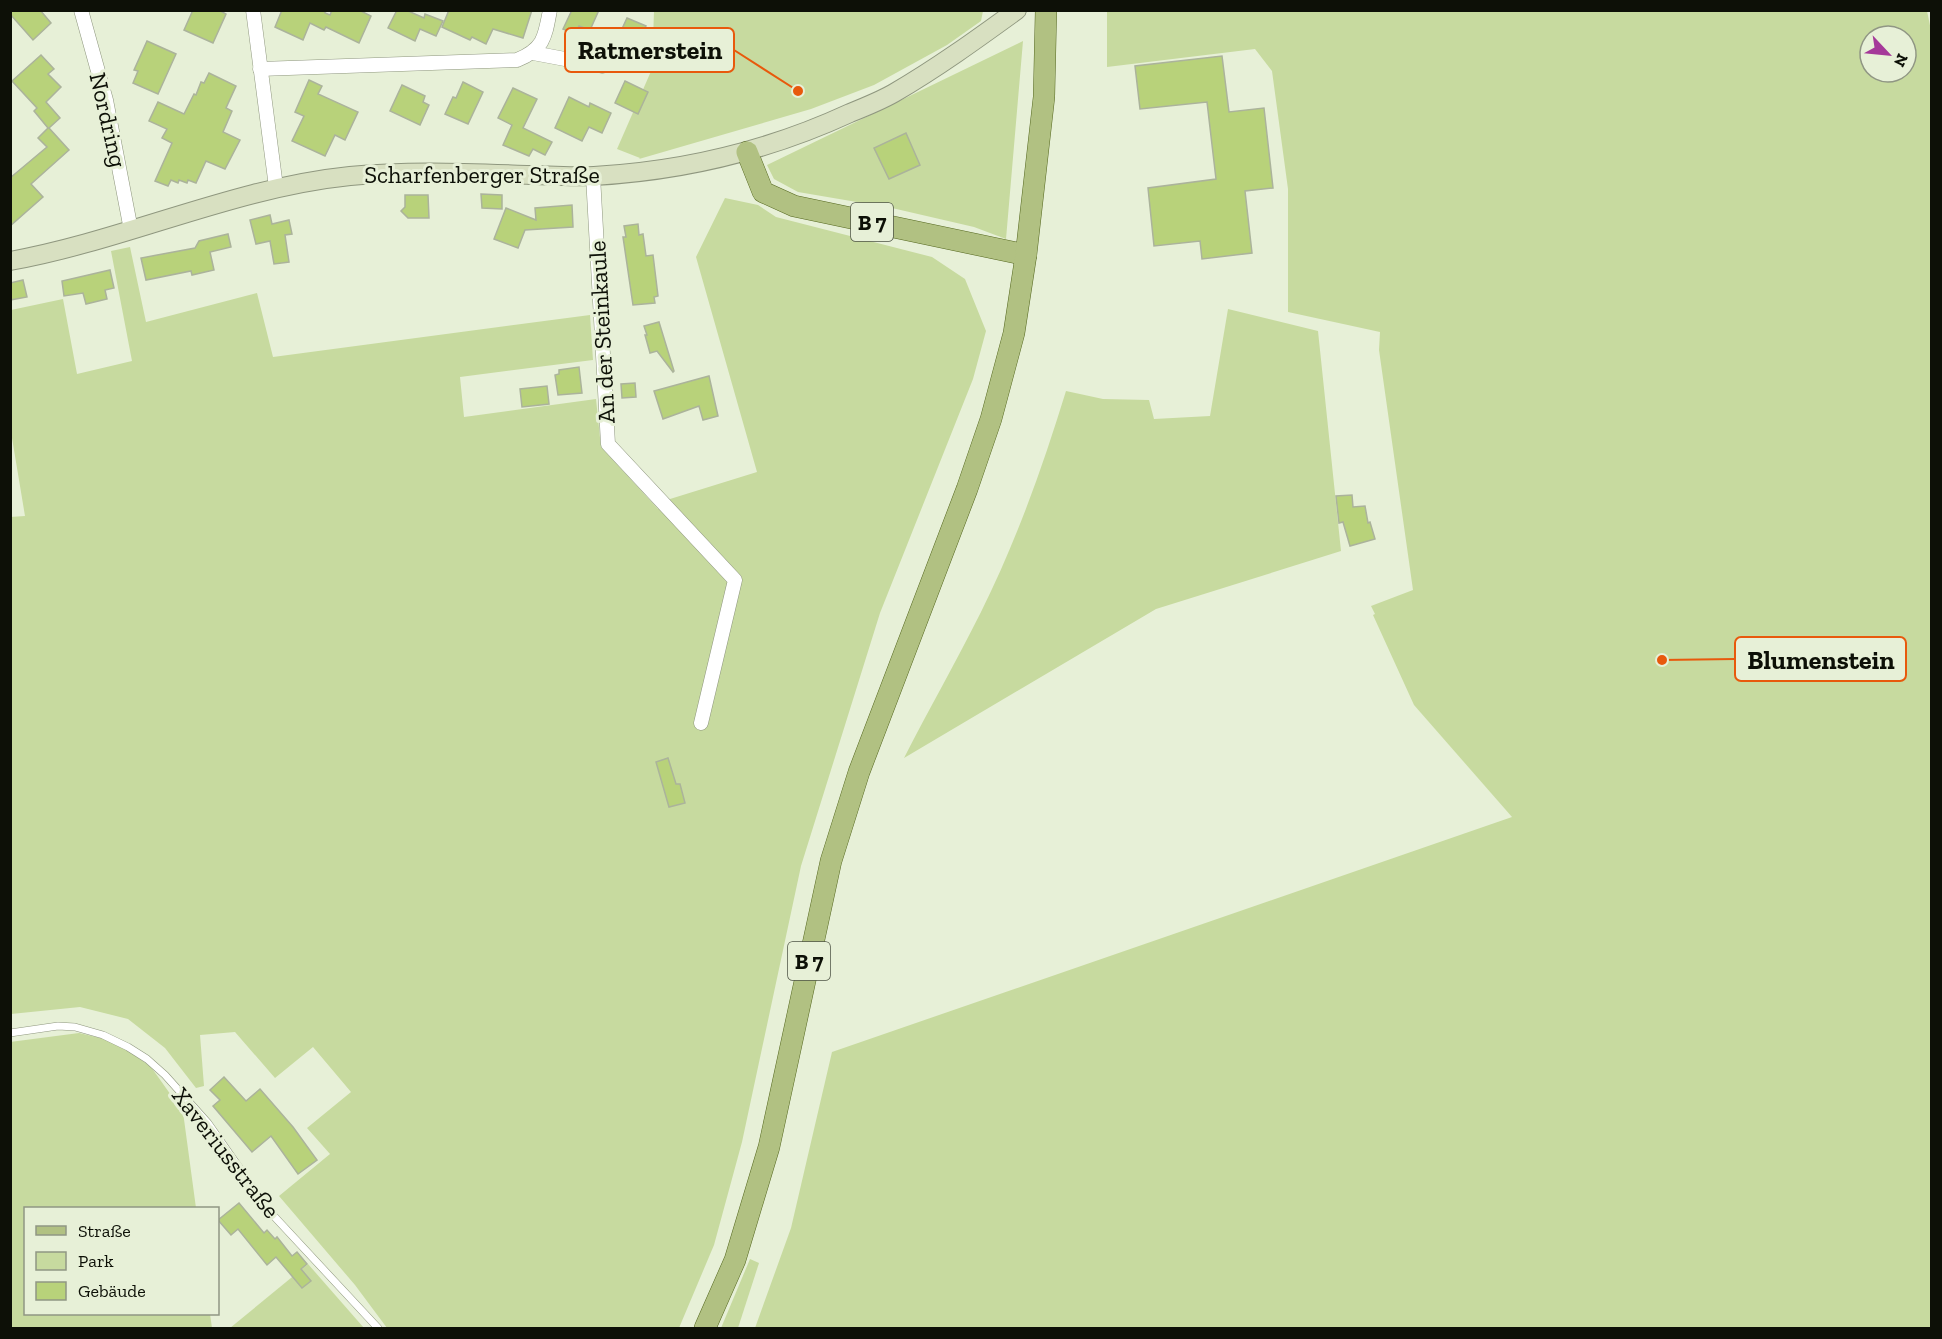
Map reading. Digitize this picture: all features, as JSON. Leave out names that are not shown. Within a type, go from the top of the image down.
[{"type":"main road","name":"B 7","points":[[705,1329],[735,1260],[769,1147],[831,861],[859,772],[967,489],[991,419],[1014,333],[1026,255],[1044,98],[1046,10]]},
{"type":"main road","name":"B 7","points":[[747,152],[764,192],[794,206],[1026,255]]},
{"type":"street","name":"Nordring","points":[[81,10],[106,100],[131,230]]},
{"type":"street","points":[[253,10],[276,187]]},
{"type":"street","points":[[260,69],[517,60],[533,53],[545,36],[550,10]]},
{"type":"street","name":"Scharfenberger Straße","points":[[10,261],[93,243],[276,187],[350,176],[418,172],[593,176],[674,168],[747,152],[813,130],[891,94],[955,55],[1017,10]]},
{"type":"street","points":[[533,53],[602,66]]},
{"type":"street","name":"An der Steinkaule","points":[[593,176],[608,444],[735,580],[701,723]]},
{"type":"lane","name":"Xaveriusstraße","points":[[10,1032],[58,1026],[75,1027],[103,1035],[147,1059],[165,1075],[208,1123],[271,1213],[378,1329]]},
{"type":"green space","points":[[654,11],[983,11],[981,21],[947,45],[874,85],[811,109],[639,159],[617,149],[652,69]]},
{"type":"green space","points":[[1107,11],[1927,11],[1932,35],[1931,1328],[755,1328],[791,1228],[832,1052],[1512,817],[1414,705],[1373,615],[1375,614],[1371,606],[1413,590],[1379,350],[1380,332],[1288,312],[1288,189],[1272,71],[1255,49],[1107,67]]},
{"type":"green space","points":[[1023,41],[1006,239],[974,227],[892,208],[798,192],[774,179],[767,165]]},
{"type":"green space","points":[[725,198],[758,205],[776,217],[932,257],[965,279],[986,331],[973,379],[880,613],[801,866],[742,1142],[714,1245],[679,1328],[387,1328],[355,1285],[279,1196],[330,1154],[307,1128],[351,1092],[313,1047],[275,1078],[235,1032],[200,1035],[204,1086],[196,1088],[165,1048],[128,1019],[80,1007],[11,1014],[10,517],[25,516],[11,432],[11,310],[63,299],[77,374],[132,361],[111,251],[130,247],[146,322],[257,293],[273,357],[590,315],[593,360],[460,377],[464,417],[596,399],[601,447],[658,509],[670,499],[757,472],[696,257]]},
{"type":"green space","points":[[1228,309],[1318,331],[1341,551],[1156,609],[904,758],[972,631],[1006,558],[1038,475],[1066,391],[1103,399],[1149,400],[1154,419],[1210,416]]},
{"type":"green space","points":[[79,1033],[117,1042],[151,1067],[183,1112],[196,1207],[24,1207],[24,1315],[210,1315],[212,1328],[11,1328],[10,1042]]},
{"type":"green space","points":[[750,1259],[759,1263],[738,1328],[721,1328]]},
{"type":"green space","points":[[308,1264],[364,1328],[230,1328]]},
{"type":"building","points":[[10,10],[40,10],[51,23],[33,40],[10,14]]},
{"type":"building","points":[[193,10],[219,10],[226,14],[213,43],[184,30]]},
{"type":"building","points":[[282,10],[325,10],[325,13],[330,15],[332,10],[359,10],[371,16],[359,43],[326,27],[324,30],[310,23],[303,40],[275,27]]},
{"type":"building","points":[[397,10],[406,10],[424,18],[425,14],[443,21],[436,36],[420,29],[415,41],[388,28]]},
{"type":"building","points":[[449,10],[532,10],[523,38],[493,29],[486,44],[472,37],[470,40],[442,27]]},
{"type":"building","points":[[572,10],[599,10],[590,30],[579,26],[576,34],[563,29]]},
{"type":"building","points":[[627,18],[646,26],[635,51],[616,42]]},
{"type":"building","points":[[147,41],[176,54],[158,94],[133,83],[138,71],[134,70]]},
{"type":"building","points":[[41,55],[54,69],[48,74],[61,87],[46,102],[60,118],[49,128],[69,150],[31,184],[43,197],[10,226],[10,178],[47,147],[38,138],[48,128],[34,111],[37,108],[12,81]]},
{"type":"building","points":[[1222,56],[1229,112],[1264,108],[1273,188],[1245,191],[1252,253],[1202,259],[1200,241],[1154,246],[1148,188],[1216,179],[1207,102],[1140,109],[1135,66]]},
{"type":"building","points":[[209,73],[236,86],[226,108],[232,111],[223,132],[240,140],[225,169],[206,161],[196,183],[179,180],[178,183],[171,180],[168,186],[155,181],[172,143],[162,138],[167,129],[149,121],[158,102],[184,114],[201,82],[204,83]]},
{"type":"building","points":[[309,80],[322,86],[318,94],[358,112],[345,140],[335,135],[325,156],[292,141],[304,116],[295,112]]},
{"type":"building","points":[[625,81],[648,92],[638,114],[615,103]]},
{"type":"building","points":[[463,82],[483,92],[468,124],[445,114]]},
{"type":"building","points":[[402,85],[425,96],[423,102],[429,105],[420,125],[390,111]]},
{"type":"building","points":[[513,88],[537,99],[523,128],[552,142],[545,155],[533,149],[529,156],[503,145],[512,125],[498,118]]},
{"type":"building","points":[[569,97],[589,107],[590,103],[611,113],[602,133],[589,127],[582,141],[555,128]]},
{"type":"building","points":[[906,133],[920,165],[889,179],[874,148]]},
{"type":"building","points":[[481,194],[502,195],[502,209],[482,208]]},
{"type":"building","points":[[405,195],[428,195],[429,218],[408,218],[401,211],[405,207]]},
{"type":"building","points":[[572,205],[573,227],[525,230],[518,248],[494,239],[506,208],[536,220],[535,208]]},
{"type":"building","points":[[270,215],[272,224],[289,220],[292,234],[285,235],[289,262],[274,264],[270,241],[256,244],[250,220]]},
{"type":"building","points":[[638,224],[639,235],[643,234],[646,256],[653,255],[658,296],[654,297],[655,303],[633,305],[623,237],[626,237],[624,226]]},
{"type":"building","points":[[228,234],[231,247],[210,252],[214,270],[192,275],[191,271],[146,280],[141,258],[195,248],[199,241]]},
{"type":"building","points":[[110,270],[114,288],[105,290],[107,299],[86,304],[83,293],[64,296],[62,281]]},
{"type":"building","points":[[23,280],[27,297],[10,300],[10,283]]},
{"type":"building","points":[[659,322],[673,372],[657,351],[650,353],[644,326]]},
{"type":"building","points":[[579,367],[582,393],[558,395],[555,375],[559,374],[559,370]]},
{"type":"building","points":[[709,376],[718,416],[703,420],[699,406],[663,419],[654,391]]},
{"type":"building","points":[[635,383],[636,397],[622,398],[621,384]]},
{"type":"building","points":[[547,386],[549,404],[522,407],[520,389]]},
{"type":"building","points":[[1352,495],[1353,507],[1365,506],[1368,523],[1370,522],[1375,539],[1350,546],[1343,522],[1339,523],[1336,496]]},
{"type":"building","points":[[668,758],[676,784],[680,784],[685,803],[669,807],[656,762]]},
{"type":"building","points":[[224,1077],[246,1101],[260,1089],[293,1127],[317,1160],[298,1174],[271,1136],[252,1152],[213,1106],[220,1100],[210,1090]]},
{"type":"building","points":[[239,1203],[264,1233],[267,1230],[275,1239],[277,1237],[292,1256],[297,1252],[307,1264],[301,1269],[311,1281],[302,1288],[276,1257],[267,1265],[238,1229],[231,1235],[219,1219]]},
{"type":"place","name":"Ratmerstein","points":[[798,91]]},
{"type":"place","name":"Blumenstein","points":[[1662,660]]}]
